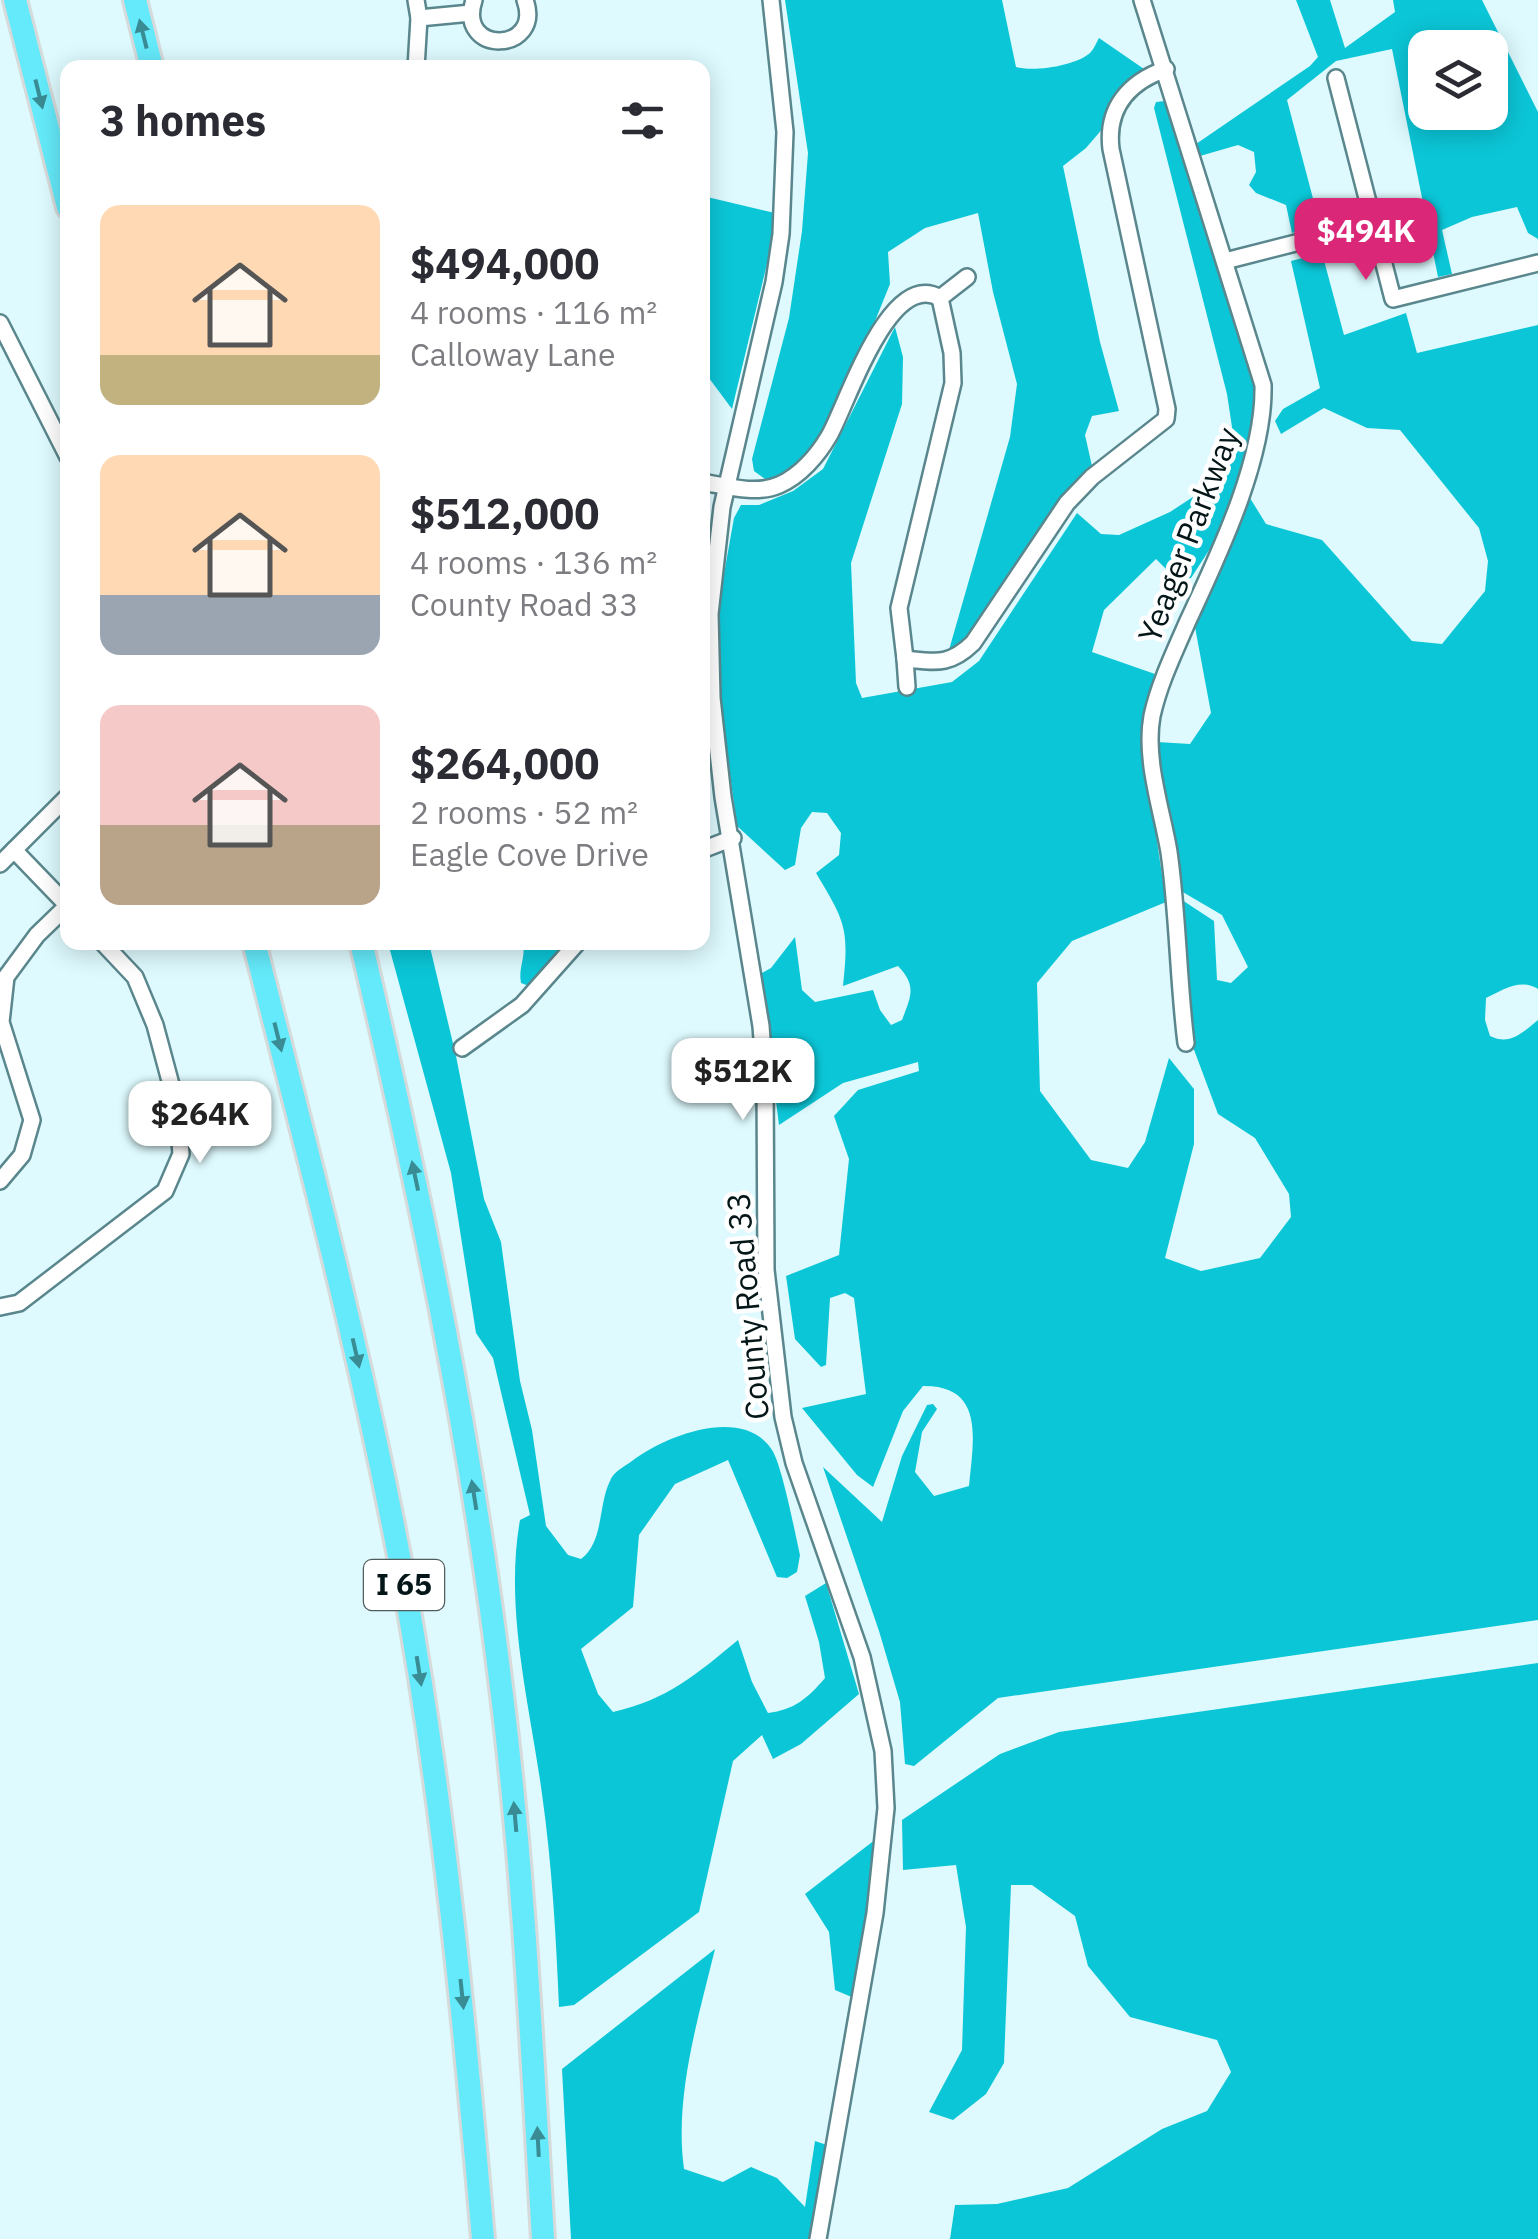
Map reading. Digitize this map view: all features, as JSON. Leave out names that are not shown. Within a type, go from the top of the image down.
[{"type":"highway","points":[[15,0],[60,177]]},
{"type":"highway","points":[[135,0],[150,60]]},
{"type":"highway","name":"I 65","points":[[256,950],[355,1347],[403,1578],[451,1896],[483,2239]]},
{"type":"highway","name":"I 65","points":[[363,950],[426,1230],[484,1559],[506,1722],[522,1893],[543,2239]]},
{"type":"street","points":[[416,0],[416,60]]},
{"type":"street","points":[[419,18],[472,7],[474,26],[482,36],[494,42],[508,40],[520,34],[527,22],[526,0]]},
{"type":"street","name":"County Road 33","points":[[771,0],[785,132],[781,234],[774,282],[726,486],[714,561],[710,642],[716,748],[761,1026],[766,1270],[784,1417],[794,1463],[862,1656],[878,1725],[886,1784],[884,1844],[875,1913],[818,2239]]},
{"type":"street","name":"Yeager Parkway","points":[[1142,0],[1263,385],[1251,460],[1223,541],[1160,686],[1150,734],[1169,855],[1186,1042]]},
{"type":"street","points":[[905,660],[943,661],[960,656],[973,643],[1067,503],[1092,477],[1172,422],[1110,138],[1111,119],[1121,98],[1142,79],[1166,69]]},
{"type":"street","points":[[1336,78],[1393,300],[1538,264]]},
{"type":"street","points":[[1225,261],[1374,223]]},
{"type":"street","points":[[940,298],[967,277]]},
{"type":"street","points":[[710,483],[770,488],[801,470],[826,441],[890,315],[918,294],[940,298]]},
{"type":"street","points":[[907,687],[899,608],[953,383],[952,353],[940,298]]},
{"type":"street","points":[[0,323],[60,442]]},
{"type":"street","points":[[0,864],[60,804]]},
{"type":"street","points":[[710,847],[732,838]]},
{"type":"street","points":[[14,850],[60,899]]},
{"type":"street","points":[[0,1181],[22,1155],[32,1120],[1,1022],[6,978],[36,935],[60,913]]},
{"type":"street","points":[[0,1307],[19,1303],[165,1191],[181,1154],[178,1106],[154,1025],[135,977],[110,950]]},
{"type":"street","points":[[462,1048],[522,1005],[571,950]]},
{"type":"shaded area","points":[[785,0],[1002,0],[1016,67],[1043,68],[1075,61],[1090,53],[1099,38],[1144,69],[1109,108],[1104,127],[1063,166],[1100,342],[1119,411],[1092,416],[1085,435],[1092,466],[1057,502],[985,616],[958,649],[949,650],[1010,437],[1017,384],[978,213],[925,228],[888,252],[890,284],[833,425],[805,459],[777,480],[768,481],[754,471],[752,459],[789,318],[808,153]]},
{"type":"shaded area","points":[[1296,0],[1330,0],[1345,48],[1395,12],[1393,0],[1482,0],[1497,30],[1408,30],[1408,128],[1392,49],[1336,61],[1287,100],[1320,225],[1292,233],[1286,205],[1256,193],[1249,185],[1256,172],[1254,152],[1238,145],[1200,156],[1196,144],[1318,57]]},
{"type":"shaded area","points":[[1508,52],[1538,112],[1538,239],[1528,233],[1517,207],[1472,217],[1442,230],[1452,274],[1438,277],[1408,130],[1508,130]]},
{"type":"shaded area","points":[[1165,101],[1191,168],[1258,407],[1245,461],[1217,538],[1191,578],[1176,579],[1156,559],[1104,610],[1092,652],[1155,674],[1141,734],[1166,902],[1072,941],[1037,983],[1040,1091],[1091,1160],[1128,1168],[1145,1142],[1169,1058],[1194,1089],[1194,1144],[1165,1258],[1201,1271],[1260,1258],[1291,1217],[1289,1194],[1255,1138],[1218,1114],[1190,1039],[1179,898],[1214,921],[1217,980],[1231,983],[1248,967],[1222,915],[1181,891],[1157,742],[1190,744],[1211,713],[1195,627],[1250,498],[1266,524],[1322,540],[1412,641],[1442,644],[1485,591],[1488,561],[1479,528],[1400,430],[1367,428],[1324,408],[1281,434],[1275,421],[1283,409],[1320,388],[1291,261],[1322,253],[1344,335],[1406,313],[1417,353],[1538,325],[1538,989],[1518,985],[1486,998],[1485,1020],[1490,1036],[1504,1040],[1538,1020],[1538,1620],[998,1698],[914,1766],[905,1764],[900,1702],[823,1467],[882,1522],[902,1456],[927,1405],[933,1404],[937,1409],[922,1432],[915,1472],[934,1496],[969,1486],[971,1419],[957,1395],[943,1388],[923,1386],[903,1411],[873,1487],[857,1475],[802,1408],[866,1394],[854,1298],[845,1293],[830,1298],[826,1365],[821,1367],[795,1339],[786,1276],[839,1255],[849,1159],[834,1116],[858,1090],[919,1071],[918,1062],[843,1083],[779,1125],[760,974],[771,968],[795,937],[802,990],[815,1002],[873,990],[891,1025],[902,1020],[910,986],[898,966],[843,986],[843,927],[816,873],[839,855],[841,833],[827,813],[812,812],[801,828],[795,865],[785,870],[737,826],[719,693],[719,602],[734,518],[741,505],[759,505],[793,491],[823,469],[895,327],[903,357],[902,404],[851,563],[856,683],[862,698],[952,682],[979,661],[1077,513],[1101,534],[1119,535],[1170,512],[1199,493],[1221,462],[1232,427],[1154,108],[1156,102]]},
{"type":"shaded area","points":[[710,198],[779,214],[732,409],[710,379]]},
{"type":"shaded area","points":[[390,950],[431,950],[484,1199],[501,1242],[546,1526],[568,1555],[581,1559],[594,1543],[606,1491],[614,1475],[664,1442],[704,1429],[743,1429],[759,1437],[772,1450],[784,1484],[800,1555],[797,1572],[787,1578],[777,1577],[728,1460],[675,1484],[639,1535],[633,1607],[581,1649],[598,1694],[613,1712],[632,1707],[695,1675],[738,1640],[752,1682],[768,1713],[793,1706],[825,1678],[805,1596],[826,1583],[859,1694],[801,1744],[773,1759],[762,1735],[733,1761],[699,1912],[574,2005],[559,2007],[548,1847],[520,1657],[516,1554],[520,1520],[530,1515],[493,1358],[476,1333],[451,1173]]},
{"type":"shaded area","points":[[524,950],[561,950],[529,986],[521,983]]},
{"type":"shaded area","points":[[1538,1663],[1538,2239],[950,2239],[955,2205],[997,2204],[1068,2188],[1162,2129],[1207,2111],[1231,2072],[1217,2040],[1130,2017],[1088,1966],[1075,1916],[1032,1885],[1011,1885],[1004,2063],[986,2094],[953,2120],[929,2112],[962,2050],[966,1927],[956,1865],[903,1870],[902,1820],[1000,1754],[1059,1732]]},
{"type":"shaded area","points":[[876,1839],[854,1998],[835,1990],[829,1932],[805,1894]]},
{"type":"shaded area","points":[[715,1949],[685,2086],[684,2169],[723,2182],[751,2167],[777,2178],[805,2207],[815,2141],[827,2145],[810,2239],[571,2239],[562,2069]]}]
